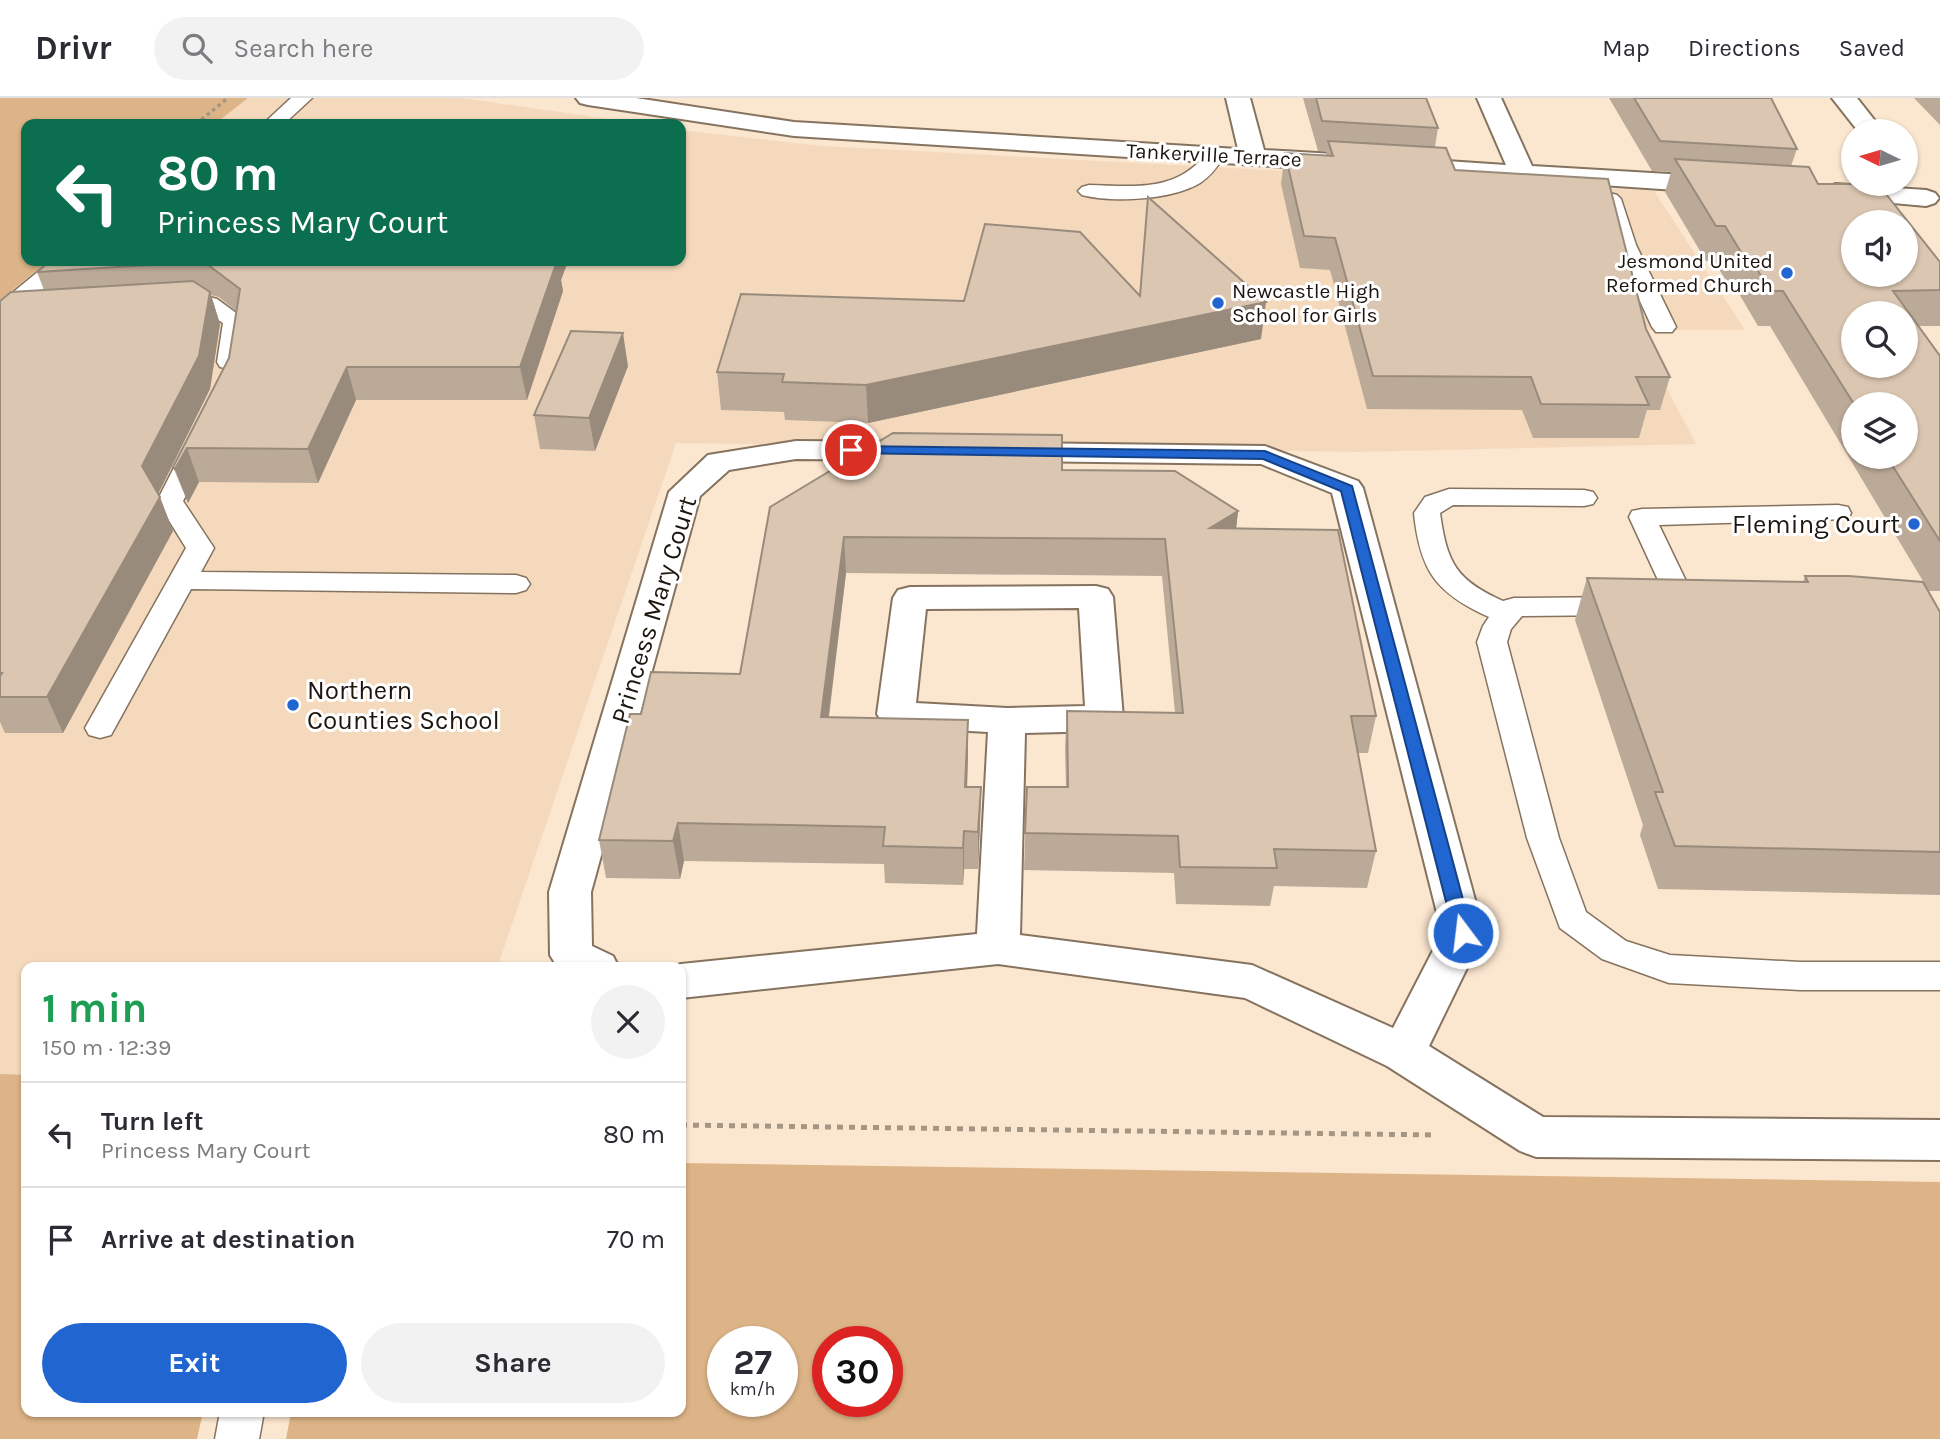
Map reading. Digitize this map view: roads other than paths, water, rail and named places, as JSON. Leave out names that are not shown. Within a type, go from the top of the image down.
[{"type":"street","name":"Tankerville Terrace","points":[[588,98],[794,129],[1738,186]]},
{"type":"street","points":[[1238,98],[1253,157]]},
{"type":"street","points":[[1489,98],[1522,173]]},
{"type":"street","points":[[1844,98],[1861,119]]},
{"type":"street","points":[[1918,188],[1933,206]]},
{"type":"street","points":[[1818,191],[1933,206]]},
{"type":"street","name":"Princess Mary Court","points":[[586,962],[571,955],[570,892],[685,492],[719,462],[796,450],[1265,455],[1347,488],[1463,933],[1403,1053]]},
{"type":"street","points":[[1096,597],[1104,718],[1007,721],[896,714],[910,598],[1096,597]]},
{"type":"street","points":[[998,948],[1007,721]]},
{"type":"street","points":[[686,980],[998,948],[1252,982],[1403,1053],[1536,1137],[1940,1140]]},
{"type":"lane","points":[[279,119],[302,98]]},
{"type":"lane","points":[[1089,191],[1144,192],[1184,184],[1205,171],[1214,155]]},
{"type":"lane","points":[[1604,178],[1625,245],[1664,327]]},
{"type":"lane","points":[[0,316],[58,266]]},
{"type":"lane","points":[[153,307],[209,304],[235,321],[225,390]]},
{"type":"lane","points":[[0,316],[42,314]]},
{"type":"lane","points":[[100,728],[201,548],[170,501],[207,427]]},
{"type":"lane","points":[[1508,614],[1471,598],[1447,581],[1434,559],[1427,513],[1434,503],[1449,497],[1584,498]]},
{"type":"lane","points":[[1838,513],[1642,517],[1674,606],[1514,607],[1497,626],[1492,642],[1543,838],[1572,919],[1614,950],[1669,969],[1800,976],[1940,976]]},
{"type":"lane","points":[[183,580],[516,584]]},
{"type":"lane","points":[[237,1439],[241,1417]]},
{"type":"place","name":"Jesmond United Reformed Church","points":[[1787,273]]},
{"type":"place","name":"Newcastle High School for Girls","points":[[1218,303]]},
{"type":"place","name":"Fleming Court","points":[[1914,524]]},
{"type":"place","name":"Northern Counties School","points":[[293,705]]}]
